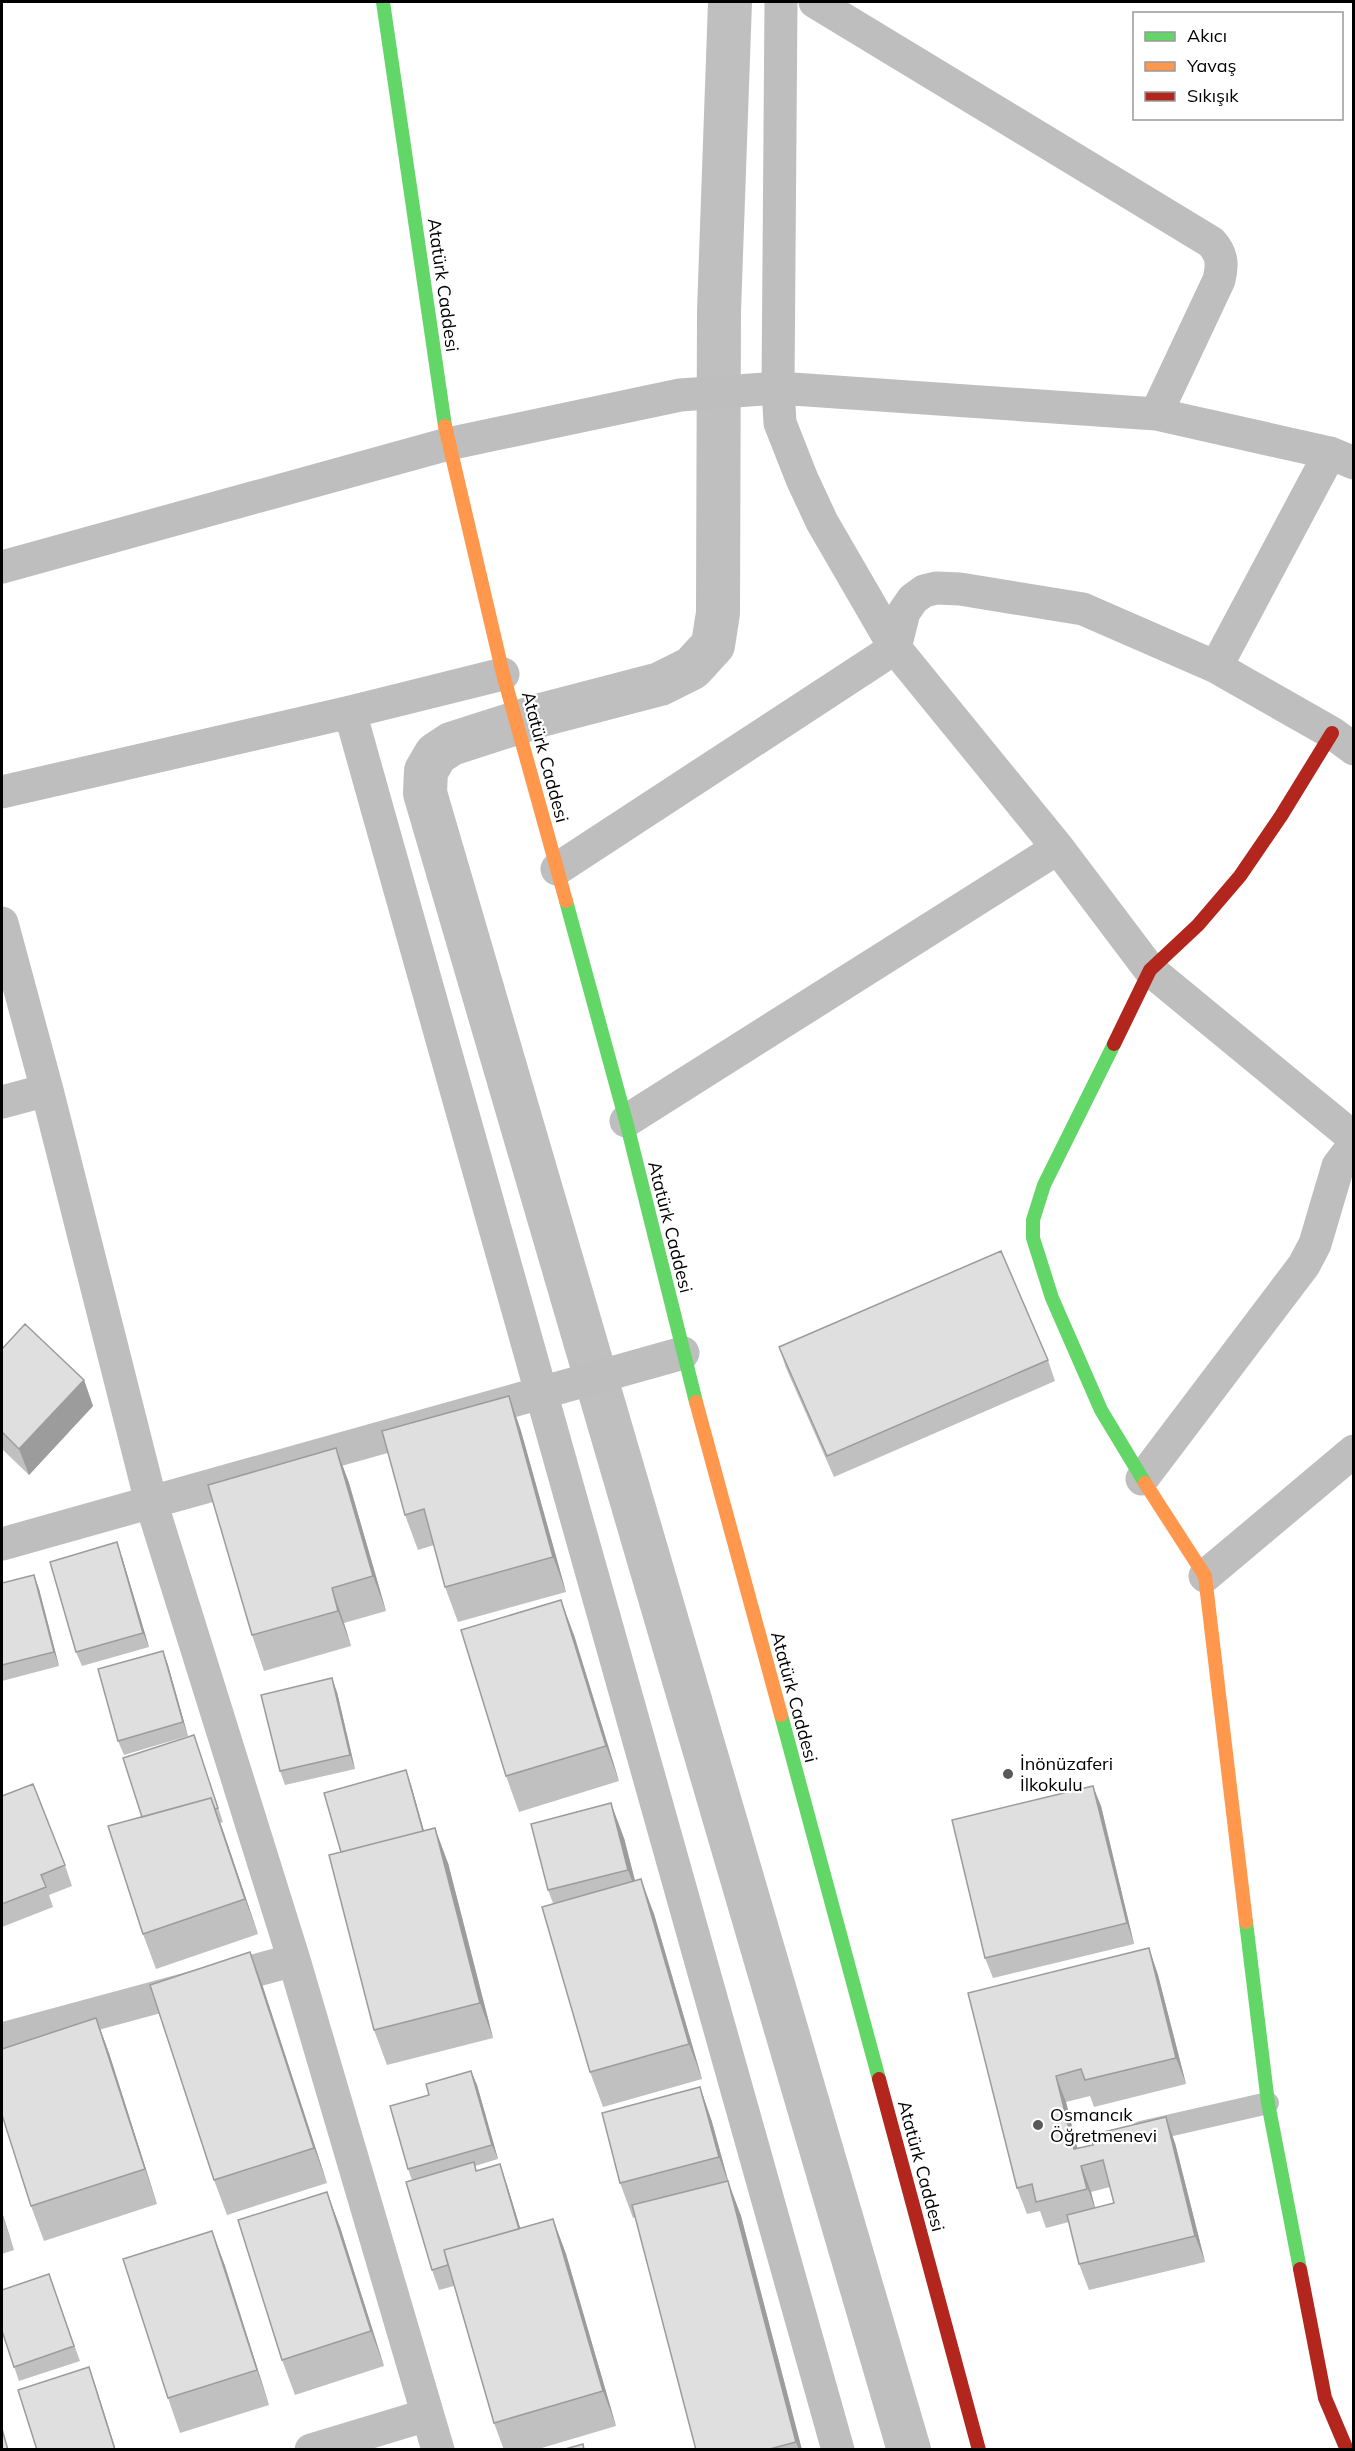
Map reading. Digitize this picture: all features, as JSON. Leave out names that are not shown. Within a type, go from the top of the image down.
[{"type":"street","name":"Atatürk Caddesi","points":[[383,2],[448,444],[503,674],[626,1121],[683,1353],[978,2446]]},
{"type":"street","points":[[781,2],[778,388],[780,423],[822,522],[895,648],[1058,848],[1150,970],[1353,1138]]},
{"type":"street","points":[[815,2],[1211,242],[1218,250],[1222,262],[1219,280],[1156,414]]},
{"type":"street","points":[[2,567],[448,444],[680,395],[778,388],[1156,414],[1342,458],[1216,667]]},
{"type":"street","points":[[557,869],[895,648],[904,612],[913,598],[924,591],[948,588],[1083,609],[1216,667],[1343,741],[1224,897],[1180,944],[1150,970],[1044,1185],[1033,1220],[1037,1256],[1052,1298],[1101,1410],[1142,1479],[1205,1576],[1268,2103],[1325,2397],[1347,2450]]},
{"type":"street","points":[[2,792],[350,712],[503,674]]},
{"type":"street","points":[[350,712],[838,2450]]},
{"type":"street","points":[[626,1121],[1058,848]]},
{"type":"street","points":[[2,922],[151,1502],[294,1960],[438,2450]]},
{"type":"street","points":[[2,1102],[47,1090]]},
{"type":"street","points":[[1142,1479],[1304,1265],[1315,1245],[1338,1166],[1353,1145]]},
{"type":"street","points":[[2,1544],[683,1353]]},
{"type":"street","points":[[1205,1576],[1353,1451]]},
{"type":"street","points":[[2,2038],[294,1960]]},
{"type":"street","points":[[311,2450],[428,2415]]},
{"type":"lane","points":[[1118,2137],[1268,2103]]},
{"type":"building","points":[[1001,1251],[1048,1360],[827,1456],[779,1347]]},
{"type":"building","points":[[25,1324],[84,1380],[19,1449],[2,1432],[2,1349]]},
{"type":"building","points":[[509,1396],[553,1557],[445,1587],[424,1509],[405,1515],[382,1431]]},
{"type":"building","points":[[336,1448],[373,1576],[332,1588],[338,1611],[252,1635],[208,1485]]},
{"type":"building","points":[[117,1542],[143,1633],[76,1652],[50,1562]]},
{"type":"building","points":[[34,1575],[54,1652],[2,1665],[2,1583]]},
{"type":"building","points":[[561,1600],[606,1746],[506,1776],[461,1630]]},
{"type":"building","points":[[163,1651],[183,1722],[118,1741],[98,1669]]},
{"type":"building","points":[[332,1678],[350,1755],[280,1771],[261,1695]]},
{"type":"building","points":[[194,1735],[218,1808],[215,1809],[211,1798],[142,1817],[123,1758]]},
{"type":"building","points":[[406,1770],[423,1831],[341,1852],[324,1793]]},
{"type":"building","points":[[33,1784],[65,1865],[41,1875],[46,1887],[2,1904],[2,1796]]},
{"type":"building","points":[[1093,1786],[1127,1923],[985,1958],[952,1820]]},
{"type":"building","points":[[211,1798],[245,1899],[143,1934],[108,1826]]},
{"type":"building","points":[[611,1803],[628,1870],[548,1890],[531,1824]]},
{"type":"building","points":[[435,1828],[480,2003],[374,2030],[329,1855]]},
{"type":"building","points":[[641,1879],[689,2044],[590,2072],[542,1907]]},
{"type":"building","name":"Osmancık Öğretmenevi","points":[[1149,1948],[1176,2058],[1085,2080],[1081,2069],[1056,2076],[1074,2149],[1093,2145],[1091,2135],[1166,2117],[1195,2236],[1079,2264],[1067,2215],[1114,2203],[1103,2160],[1081,2166],[1087,2189],[1036,2202],[1032,2184],[1017,2188],[968,1993]]},
{"type":"building","points":[[250,1952],[314,2148],[214,2180],[150,1985]]},
{"type":"building","points":[[96,2018],[145,2169],[31,2206],[2,2115],[2,2049]]},
{"type":"building","points":[[471,2071],[492,2145],[408,2169],[390,2106],[429,2095],[426,2084]]},
{"type":"building","points":[[700,2087],[719,2157],[620,2183],[602,2113]]},
{"type":"building","points":[[474,2162],[476,2171],[500,2164],[519,2229],[444,2250],[448,2265],[432,2270],[406,2182]]},
{"type":"building","points":[[728,2181],[796,2442],[766,2450],[696,2450],[632,2205]]},
{"type":"building","points":[[327,2192],[371,2331],[282,2360],[238,2220]]},
{"type":"building","points":[[553,2219],[603,2391],[494,2423],[444,2250]]},
{"type":"building","points":[[212,2231],[257,2370],[168,2398],[123,2259]]},
{"type":"building","points":[[49,2274],[74,2346],[14,2367],[2,2331],[2,2290]]},
{"type":"building","points":[[89,2367],[115,2450],[37,2450],[18,2390]]},
{"type":"building","points":[[2,2429],[8,2450],[2,2450]]},
{"type":"building","points":[[583,2444],[584,2450],[562,2450]]},
{"type":"waterway","points":[[730,2],[719,311],[718,613],[713,645],[692,668],[660,684],[541,715],[451,744],[436,754],[426,771],[425,793],[909,2450]]},
{"type":"traffic: fast","points":[[383,2],[445,426]]},
{"type":"traffic: fast","points":[[566,901],[626,1121],[696,1402]]},
{"type":"traffic: fast","points":[[1114,1044],[1044,1185],[1033,1220],[1033,1238],[1052,1298],[1101,1410],[1145,1483]]},
{"type":"traffic: fast","points":[[781,1715],[879,2079]]},
{"type":"traffic: fast","points":[[1246,1922],[1268,2103],[1300,2269]]},
{"type":"traffic: slow","points":[[445,426],[503,674],[566,901]]},
{"type":"traffic: slow","points":[[696,1402],[781,1715]]},
{"type":"traffic: slow","points":[[1145,1483],[1205,1576],[1246,1922]]},
{"type":"traffic: jam","points":[[1114,1044],[1150,970],[1198,925],[1240,876],[1281,816],[1332,733]]},
{"type":"traffic: jam","points":[[879,2079],[979,2450]]},
{"type":"traffic: jam","points":[[1300,2269],[1325,2398],[1347,2450]]},
{"type":"place","name":"İnönüzaferi İlkokulu","points":[[1008,1774]]},
{"type":"place","name":"Osmancık Öğretmenevi","points":[[1038,2125]]}]
